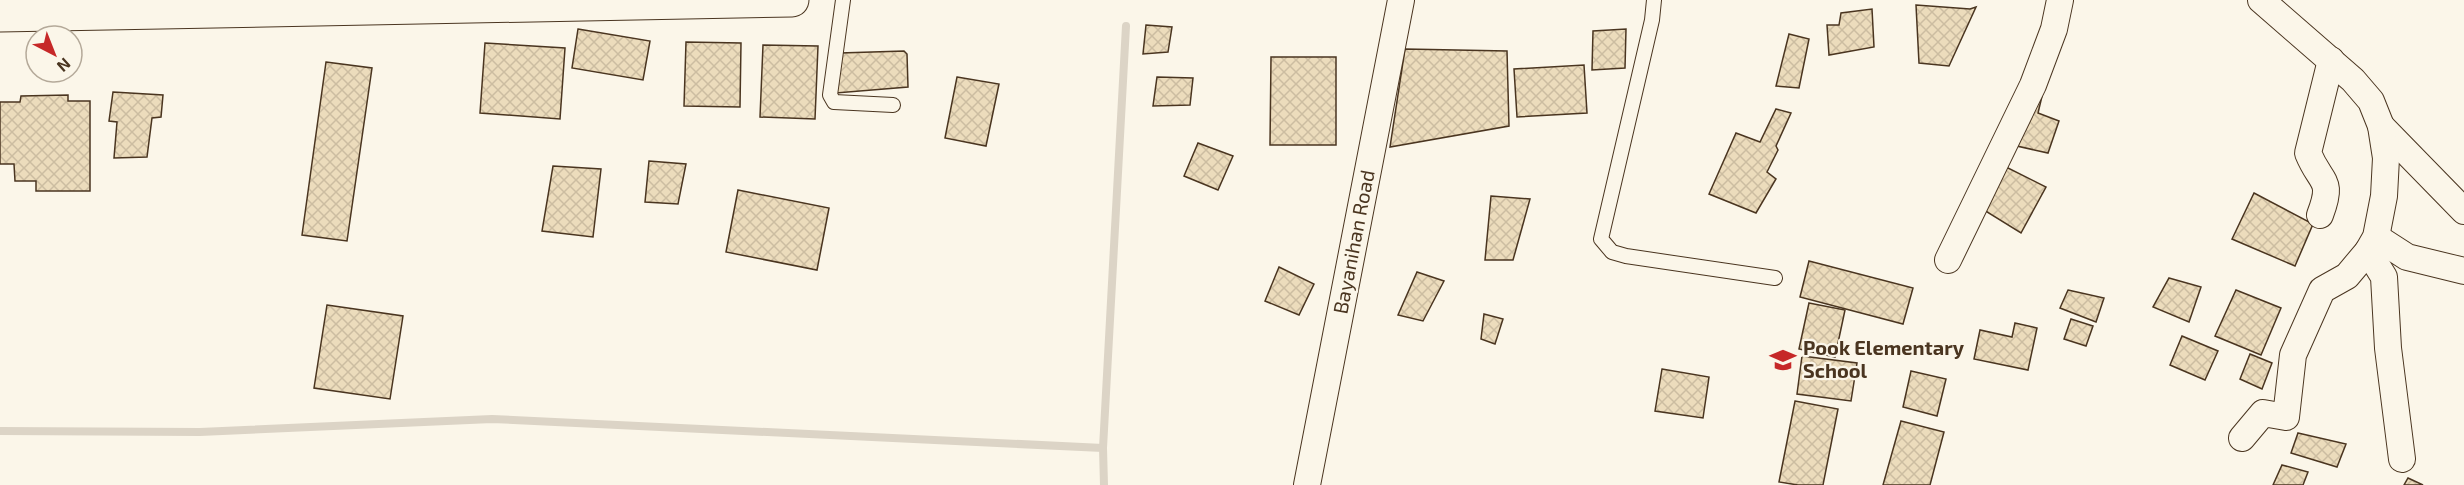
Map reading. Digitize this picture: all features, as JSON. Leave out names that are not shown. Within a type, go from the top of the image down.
[{"type":"main road","points":[[0,15],[792,0]]},
{"type":"street","name":"Bayanihan Road","points":[[1307,485],[1401,0]]},
{"type":"street","points":[[1948,260],[2033,85],[2054,30],[2060,0]]},
{"type":"street","points":[[2242,438],[2263,413],[2286,417],[2293,355],[2322,290],[2347,276],[2372,244],[2385,186],[2386,158],[2381,126],[2370,101],[2353,80],[2261,0]]},
{"type":"street","points":[[2320,215],[2327,197],[2327,185],[2313,166],[2308,153],[2331,60]]},
{"type":"street","points":[[2381,126],[2464,211]]},
{"type":"street","points":[[2372,244],[2407,257],[2464,271]]},
{"type":"street","points":[[2372,244],[2384,278],[2388,348],[2402,459]]},
{"type":"lane","points":[[843,0],[830,95],[834,102],[893,105]]},
{"type":"lane","points":[[1654,0],[1652,20],[1601,239],[1612,252],[1626,256],[1775,278]]},
{"type":"building","points":[[1916,5],[1970,9],[1976,7],[1949,66],[1919,63]]},
{"type":"building","points":[[1872,9],[1874,47],[1829,55],[1827,25],[1839,25],[1841,13]]},
{"type":"building","points":[[1146,25],[1172,27],[1168,52],[1143,54]]},
{"type":"building","points":[[578,29],[650,41],[643,80],[572,68]]},
{"type":"building","points":[[1626,29],[1625,68],[1592,70],[1593,31]]},
{"type":"building","points":[[1789,34],[1809,39],[1799,88],[1776,86]]},
{"type":"building","points":[[686,42],[741,43],[740,107],[684,106]]},
{"type":"building","points":[[485,43],[565,48],[560,119],[480,113]]},
{"type":"building","points":[[763,45],[818,46],[815,119],[760,117]]},
{"type":"building","points":[[1405,49],[1507,51],[1509,126],[1390,147]]},
{"type":"building","points":[[904,51],[907,54],[908,87],[836,93],[840,53]]},
{"type":"building","points":[[1271,57],[1336,57],[1336,145],[1270,145]]},
{"type":"building","points":[[326,62],[372,68],[347,241],[302,235]]},
{"type":"building","points":[[1584,65],[1587,113],[1517,117],[1514,69]]},
{"type":"building","points":[[957,77],[999,84],[986,146],[945,138]]},
{"type":"building","points":[[1157,77],[1193,78],[1190,105],[1153,106]]},
{"type":"building","points":[[113,92],[163,95],[161,117],[152,118],[147,157],[114,158],[117,122],[109,121]]},
{"type":"building","points":[[2043,92],[2038,113],[2059,121],[2048,153],[1999,142]]},
{"type":"building","points":[[68,95],[68,101],[90,101],[90,191],[36,191],[36,181],[15,181],[14,164],[0,164],[0,102],[20,102],[21,96]]},
{"type":"building","points":[[1776,109],[1791,113],[1776,146],[1778,150],[1767,172],[1776,179],[1756,213],[1709,194],[1736,133],[1760,142]]},
{"type":"building","points":[[1198,143],[1233,156],[1218,190],[1184,176]]},
{"type":"building","points":[[649,161],[686,164],[678,204],[645,202]]},
{"type":"building","points":[[2000,164],[2046,187],[2021,233],[1979,207]]},
{"type":"building","points":[[553,166],[601,169],[593,237],[542,231]]},
{"type":"building","points":[[738,190],[829,208],[817,270],[726,252]]},
{"type":"building","points":[[2254,193],[2313,224],[2295,266],[2232,239]]},
{"type":"building","points":[[1491,196],[1530,199],[1513,260],[1485,260]]},
{"type":"building","points":[[1809,261],[1913,288],[1903,324],[1800,297]]},
{"type":"building","points":[[1279,267],[1314,284],[1299,315],[1265,301]]},
{"type":"building","points":[[1417,272],[1444,281],[1423,321],[1398,315]]},
{"type":"building","points":[[2169,278],[2201,287],[2189,322],[2153,307]]},
{"type":"building","points":[[2068,290],[2104,298],[2096,322],[2060,308]]},
{"type":"building","points":[[2236,290],[2281,308],[2261,355],[2215,336]]},
{"type":"building","points":[[1809,303],[1845,310],[1835,357],[1799,349]]},
{"type":"building","points":[[327,305],[403,316],[390,399],[314,388]]},
{"type":"building","points":[[1484,314],[1503,319],[1495,344],[1481,339]]},
{"type":"building","points":[[2071,319],[2093,326],[2086,346],[2064,339]]},
{"type":"building","points":[[2015,323],[2037,328],[2028,370],[1974,359],[1980,330],[2012,337]]},
{"type":"building","points":[[2182,336],[2218,351],[2205,380],[2170,365]]},
{"type":"building","points":[[2250,354],[2272,363],[2262,389],[2240,379]]},
{"type":"building","points":[[1802,356],[1857,363],[1851,401],[1797,394]]},
{"type":"building","points":[[1662,369],[1709,377],[1703,418],[1655,411]]},
{"type":"building","points":[[1911,371],[1946,379],[1937,416],[1903,407]]},
{"type":"building","points":[[1795,401],[1838,409],[1823,485],[1779,482]]},
{"type":"building","points":[[1901,421],[1944,432],[1930,485],[1883,485]]},
{"type":"building","points":[[2298,433],[2346,444],[2337,467],[2291,453]]},
{"type":"building","points":[[2282,465],[2308,472],[2303,485],[2273,485]]},
{"type":"building","points":[[2408,478],[2423,485],[2404,485]]},
{"type":"waterway","points":[[1104,485],[1103,448],[1126,26]]},
{"type":"waterway","points":[[0,431],[200,432],[492,419],[1103,448]]},
{"type":"place","name":"Pook Elementary School","points":[[1783,360]]}]
